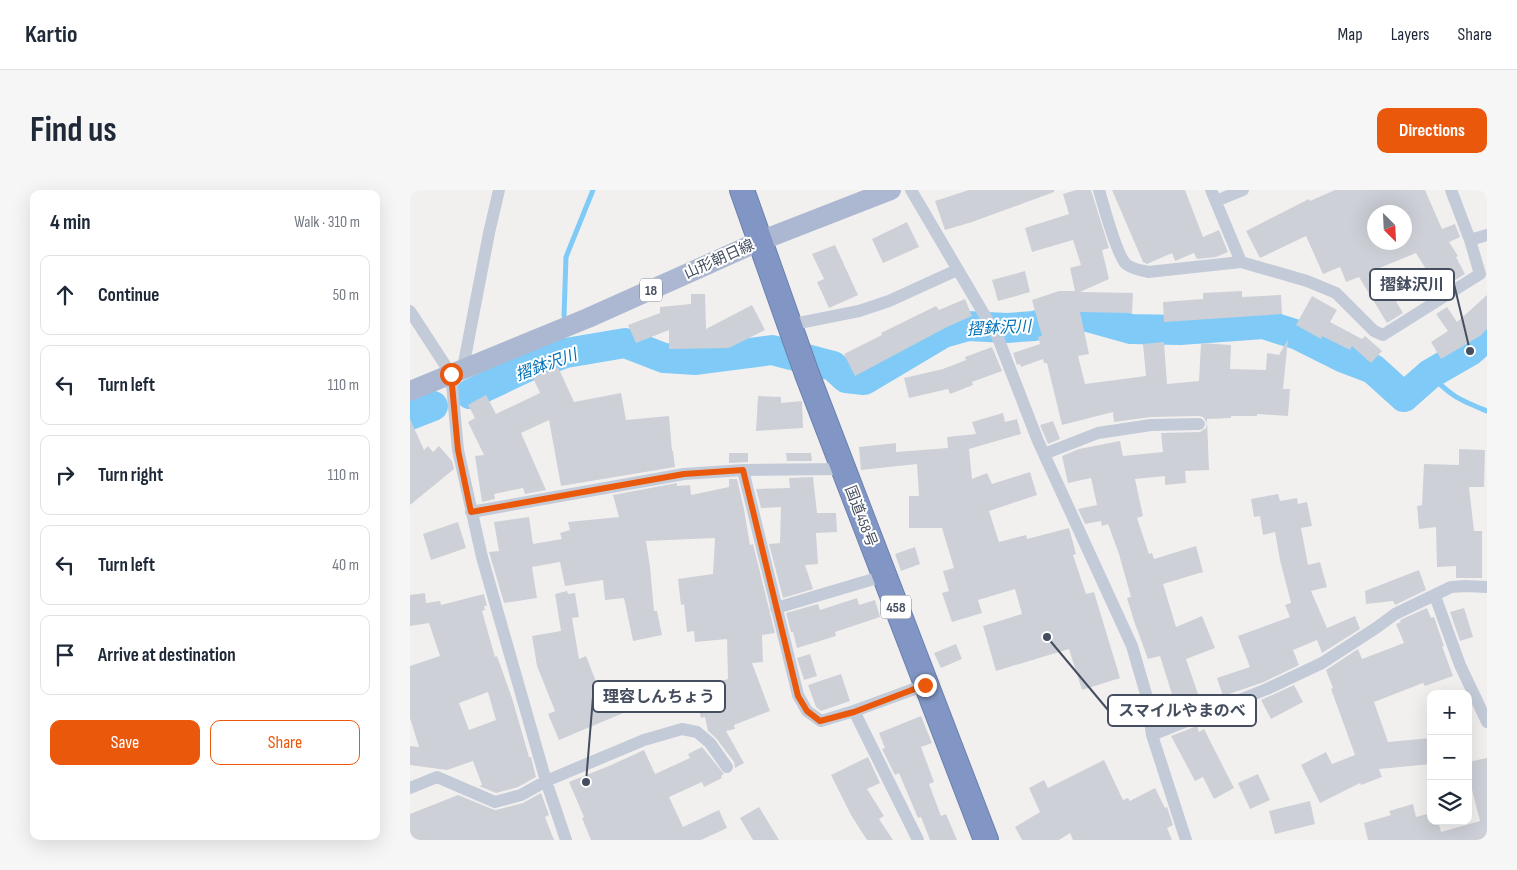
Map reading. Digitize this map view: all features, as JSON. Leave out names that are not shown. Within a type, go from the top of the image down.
[{"type":"highway","name":"国道458号","points":[[742,190],[807,374],[986,840]]},
{"type":"main road","name":"山形朝日線","points":[[410,390],[588,318],[760,241],[892,190]]},
{"type":"street","points":[[499,190],[457,371],[458,450],[471,512],[496,611],[546,781],[566,840]]},
{"type":"street","points":[[912,190],[998,338],[1044,454],[1132,646],[1146,694],[1152,735],[1186,840]]},
{"type":"street","points":[[1099,190],[1124,263],[1137,270],[1148,272],[1241,262],[1307,280],[1336,293],[1374,331],[1383,335],[1480,274],[1470,240],[1451,190]]},
{"type":"street","points":[[1241,262],[1213,196],[1243,190]]},
{"type":"street","points":[[1470,240],[1487,235]]},
{"type":"street","points":[[792,334],[889,301],[957,270]]},
{"type":"street","points":[[410,311],[457,371]]},
{"type":"street","points":[[1044,454],[1098,433],[1151,425],[1199,424]]},
{"type":"street","points":[[471,512],[684,474],[743,470],[844,470]]},
{"type":"street","points":[[743,470],[798,696],[807,711],[820,721],[854,712],[925,685]]},
{"type":"street","points":[[776,608],[884,576]]},
{"type":"street","points":[[1152,735],[1266,689],[1322,663],[1395,614],[1450,587],[1487,587]]},
{"type":"street","points":[[1435,596],[1460,665],[1487,722]]},
{"type":"street","points":[[854,712],[918,840]]},
{"type":"street","points":[[410,788],[437,777],[495,802],[521,795],[546,781],[644,740],[682,729],[697,732],[710,743],[727,767]]},
{"type":"building","points":[[969,190],[1054,190],[1054,192],[945,230],[935,201]]},
{"type":"building","points":[[1076,190],[1091,190],[1109,248],[1102,250],[1109,279],[1080,292],[1133,293],[1132,313],[1080,312],[1089,354],[1078,356],[1085,384],[1146,376],[1143,344],[1164,342],[1167,384],[1199,381],[1201,343],[1231,345],[1230,369],[1266,370],[1267,353],[1279,355],[1288,339],[1283,389],[1290,389],[1288,416],[1257,414],[1257,416],[1231,416],[1231,418],[1207,419],[1209,470],[1185,471],[1186,483],[1165,485],[1165,476],[1135,479],[1143,516],[1137,518],[1149,554],[1152,553],[1154,559],[1196,546],[1203,572],[1163,584],[1176,627],[1202,616],[1215,648],[1186,659],[1198,694],[1188,697],[1192,710],[1166,721],[1162,708],[1175,704],[1160,656],[1148,659],[1127,598],[1131,597],[1108,524],[1102,526],[1101,521],[1085,524],[1078,509],[1097,505],[1091,478],[1068,483],[1062,456],[1079,449],[1120,441],[1123,456],[1163,452],[1161,433],[1200,432],[1206,428],[1207,423],[1203,417],[1199,416],[1151,417],[1114,422],[1113,412],[1062,425],[1047,363],[1044,363],[1043,359],[1021,367],[1020,364],[1017,365],[1013,353],[1040,344],[1038,337],[1042,336],[1032,300],[1059,291],[1075,291],[1070,268],[1081,265],[1073,240],[1032,252],[1025,228],[1069,214],[1063,194]]},
{"type":"building","points":[[1112,190],[1185,190],[1203,237],[1219,230],[1228,252],[1216,257],[1197,259],[1194,253],[1175,261],[1172,253],[1147,264],[1143,262]]},
{"type":"building","points":[[1335,190],[1425,190],[1442,229],[1455,224],[1460,237],[1449,242],[1458,256],[1456,257],[1465,274],[1439,290],[1416,253],[1377,269],[1403,313],[1387,323],[1359,277],[1346,282],[1340,267],[1323,274],[1306,236],[1260,258],[1246,231],[1309,199],[1310,201]]},
{"type":"building","points":[[907,222],[919,247],[883,263],[872,239]]},
{"type":"building","points":[[835,245],[858,295],[829,308],[817,282],[824,279],[812,254]]},
{"type":"building","points":[[1025,271],[1030,292],[998,301],[992,280]]},
{"type":"building","points":[[1242,291],[1242,297],[1281,295],[1282,314],[1164,322],[1163,302],[1203,299],[1203,293]]},
{"type":"building","points":[[691,294],[705,294],[706,329],[752,305],[765,330],[729,348],[669,349],[669,330],[636,343],[628,325],[660,313],[660,307],[691,304]]},
{"type":"building","points":[[1487,295],[1487,329],[1480,336],[1441,359],[1431,342],[1448,331],[1436,314],[1447,307],[1457,322]]},
{"type":"building","points":[[1312,296],[1337,310],[1330,322],[1362,339],[1365,336],[1382,351],[1371,363],[1352,346],[1350,350],[1322,336],[1321,339],[1296,325]]},
{"type":"building","points":[[965,299],[972,316],[947,327],[855,376],[844,354],[882,335],[881,333],[936,306],[939,310]]},
{"type":"building","points":[[992,347],[1002,371],[972,382],[973,385],[950,394],[948,389],[909,398],[904,378],[943,369],[966,360],[965,357]]},
{"type":"building","points":[[558,367],[574,402],[621,393],[626,420],[669,416],[675,467],[561,486],[549,420],[521,433],[546,490],[525,494],[523,488],[494,494],[495,499],[482,502],[475,456],[484,455],[468,422],[475,418],[468,405],[486,395],[496,414],[540,393],[533,378]]},
{"type":"building","points":[[758,396],[781,397],[781,403],[802,401],[803,428],[756,431]]},
{"type":"building","points":[[1003,413],[1005,422],[1017,419],[1021,434],[969,449],[972,479],[987,473],[992,484],[1030,472],[1037,495],[989,511],[999,542],[1026,535],[1027,539],[1069,528],[1076,554],[1073,555],[1086,594],[1094,592],[1120,678],[1082,690],[1069,649],[996,671],[983,626],[1022,614],[1015,589],[978,600],[982,613],[952,622],[942,593],[949,591],[943,571],[954,568],[942,528],[909,528],[909,496],[919,496],[917,464],[861,470],[859,447],[896,443],[896,452],[948,448],[947,437],[976,434],[972,422]]},
{"type":"building","points":[[410,419],[424,450],[428,446],[433,452],[439,446],[452,461],[454,469],[410,505]]},
{"type":"building","points":[[1053,421],[1060,439],[1048,444],[1040,425]]},
{"type":"building","points":[[1459,449],[1485,450],[1484,487],[1469,487],[1474,531],[1482,531],[1482,578],[1456,578],[1456,566],[1437,567],[1436,527],[1419,529],[1417,506],[1422,505],[1424,464],[1459,465]]},
{"type":"building","points":[[729,453],[748,453],[748,462],[729,463]]},
{"type":"building","points":[[786,453],[811,453],[812,461],[787,461]]},
{"type":"building","points":[[813,477],[817,513],[836,513],[837,532],[816,533],[818,564],[805,565],[813,589],[783,598],[769,544],[780,543],[781,507],[761,508],[756,489],[790,488],[789,478]]},
{"type":"building","points":[[729,479],[737,479],[750,545],[753,544],[775,633],[762,635],[763,662],[752,663],[770,711],[734,725],[735,729],[726,731],[744,763],[735,768],[734,762],[716,738],[708,731],[705,717],[701,718],[696,699],[706,697],[703,686],[728,679],[727,639],[695,642],[694,631],[687,632],[684,604],[681,605],[678,579],[713,574],[715,538],[646,541],[654,611],[657,611],[662,635],[633,641],[624,598],[605,600],[603,580],[565,586],[560,562],[532,567],[537,598],[504,603],[489,552],[499,551],[494,522],[529,517],[533,544],[562,539],[560,533],[570,530],[568,522],[619,517],[613,495],[677,483],[677,486],[690,485],[691,495],[729,487]]},
{"type":"building","points":[[1278,494],[1280,501],[1297,498],[1298,504],[1307,502],[1312,526],[1301,528],[1308,565],[1320,562],[1327,587],[1311,591],[1327,628],[1355,616],[1360,629],[1322,653],[1317,640],[1293,650],[1299,665],[1264,682],[1223,696],[1217,678],[1250,667],[1238,636],[1290,617],[1285,605],[1291,603],[1275,532],[1263,535],[1260,516],[1254,517],[1251,499]]},
{"type":"building","points":[[458,522],[466,548],[431,560],[423,534]]},
{"type":"building","points":[[915,547],[920,564],[901,571],[895,554]]},
{"type":"building","points":[[1419,570],[1426,590],[1395,605],[1393,601],[1366,604],[1365,591]]},
{"type":"building","points":[[567,591],[568,594],[575,593],[579,617],[572,618],[579,659],[586,656],[600,692],[618,685],[628,711],[559,740],[548,714],[555,711],[537,666],[532,636],[561,631],[555,594]]},
{"type":"building","points":[[425,593],[426,603],[440,601],[441,605],[484,594],[487,606],[484,606],[485,610],[482,611],[495,657],[497,656],[512,698],[536,777],[518,787],[496,793],[479,786],[482,785],[473,761],[447,770],[410,765],[410,746],[419,747],[410,718],[410,666],[440,656],[429,623],[410,626],[410,595]],"holes":[[[488,692],[496,720],[469,730],[459,703]]]},
{"type":"building","points":[[857,598],[859,605],[875,600],[880,617],[835,632],[836,636],[797,648],[786,613],[818,604],[820,610]]},
{"type":"building","points":[[1427,608],[1431,618],[1434,617],[1453,676],[1425,686],[1423,683],[1374,702],[1388,742],[1427,738],[1427,764],[1379,769],[1382,777],[1361,785],[1360,783],[1320,803],[1301,765],[1326,752],[1332,764],[1355,755],[1326,670],[1358,649],[1362,659],[1404,643],[1396,624],[1401,622],[1400,620]]},
{"type":"building","points":[[1464,608],[1473,637],[1460,641],[1450,612]]},
{"type":"building","points":[[956,644],[962,659],[941,668],[934,653]]},
{"type":"building","points":[[810,654],[817,676],[804,680],[797,658]]},
{"type":"building","points":[[841,674],[850,701],[821,711],[816,707],[808,685]]},
{"type":"building","points":[[1294,685],[1303,702],[1271,719],[1261,700]]},
{"type":"building","points":[[921,716],[932,743],[921,747],[934,782],[929,784],[941,816],[946,814],[957,840],[930,840],[921,817],[918,818],[899,773],[895,775],[882,749],[885,748],[879,733]]},
{"type":"building","points":[[1197,726],[1199,732],[1204,729],[1234,788],[1214,799],[1203,777],[1195,781],[1171,736]]},
{"type":"building","points":[[702,747],[724,774],[721,776],[722,778],[704,787],[702,782],[669,797],[683,827],[719,810],[727,828],[701,840],[591,840],[582,818],[584,817],[569,782],[644,750],[655,774],[690,758],[688,754]]},
{"type":"building","points":[[868,757],[880,783],[867,789],[884,816],[879,819],[893,840],[867,840],[851,815],[831,775]]},
{"type":"building","points":[[1487,758],[1487,840],[1368,840],[1364,823],[1391,815],[1389,811],[1413,804],[1416,817],[1427,814],[1427,825],[1439,825],[1441,832],[1472,825],[1472,823],[1480,821],[1472,790],[1472,761]]},
{"type":"building","points":[[1104,760],[1123,800],[1128,798],[1130,801],[1155,788],[1165,808],[1167,807],[1173,825],[1167,828],[1172,840],[1073,840],[1070,833],[1059,840],[1022,840],[1015,827],[1040,812],[1029,788],[1044,780],[1048,788]]},
{"type":"building","points":[[1258,774],[1270,800],[1250,809],[1238,783]]},
{"type":"building","points":[[541,793],[549,815],[545,817],[554,840],[410,840],[410,814],[458,795],[496,810],[523,803]]},
{"type":"building","points":[[1310,801],[1315,824],[1275,834],[1269,811]]},
{"type":"building","points":[[759,807],[779,840],[753,840],[740,818]]},
{"type":"waterway","points":[[564,316],[566,257],[593,190]]},
{"type":"waterway","name":"摺鉢沢川","points":[[470,394],[527,367],[566,353],[625,343],[664,358],[696,360],[772,350],[833,366],[846,378],[864,380],[943,333],[968,326],[1007,328],[1034,326],[1074,315],[1131,329],[1180,330],[1263,324],[1298,335],[1344,358],[1373,369],[1404,397],[1430,374],[1470,351],[1487,336]]},
{"type":"waterway","points":[[1430,374],[1456,397],[1487,411]]},
{"type":"waterway","name":"摺鉢沢川","points":[[410,415],[433,406]]},
{"type":"place","name":"摺鉢沢川","points":[[1470,351]]},
{"type":"place","name":"スマイルやまのべ","points":[[1047,637]]},
{"type":"place","name":"理容しんちょう","points":[[586,782]]},
{"type":"route","points":[[451,374],[458,450],[471,512],[684,474],[743,470],[798,696],[807,711],[820,721],[854,712],[925,685]]}]
